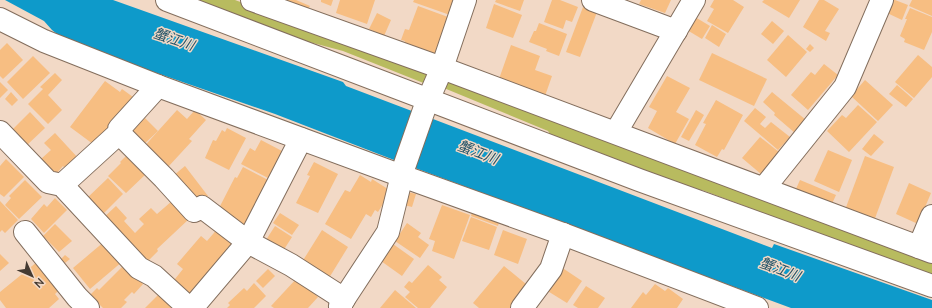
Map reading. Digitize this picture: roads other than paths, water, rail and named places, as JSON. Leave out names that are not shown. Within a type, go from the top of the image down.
[{"type":"street","points":[[167,0],[426,104],[932,286]]},
{"type":"street","points":[[254,0],[616,132],[926,249],[932,216]]},
{"type":"street","points":[[119,132],[164,178],[194,212],[202,206],[248,242],[291,265],[342,304],[388,232],[403,172],[426,104],[442,68],[465,0]]},
{"type":"street","points":[[593,0],[676,31]]},
{"type":"street","points":[[616,132],[694,0]]},
{"type":"street","points":[[764,188],[845,87],[882,0]]},
{"type":"street","points":[[0,19],[44,41],[158,86],[300,139],[403,172],[756,308]]},
{"type":"street","points":[[62,185],[119,132],[119,129],[158,86]]},
{"type":"street","points":[[0,132],[48,182],[62,185],[139,268],[154,276],[189,308]]},
{"type":"street","points":[[192,308],[248,242],[300,139]]},
{"type":"street","points":[[25,232],[77,297],[88,308]]},
{"type":"street","points":[[522,308],[551,269],[563,234]]},
{"type":"water","name":"蟹江川","points":[[5,0],[113,0],[343,82],[346,86],[772,248],[774,244],[932,300],[932,308],[791,308],[407,165],[275,114],[122,61],[62,38],[44,21]]}]
